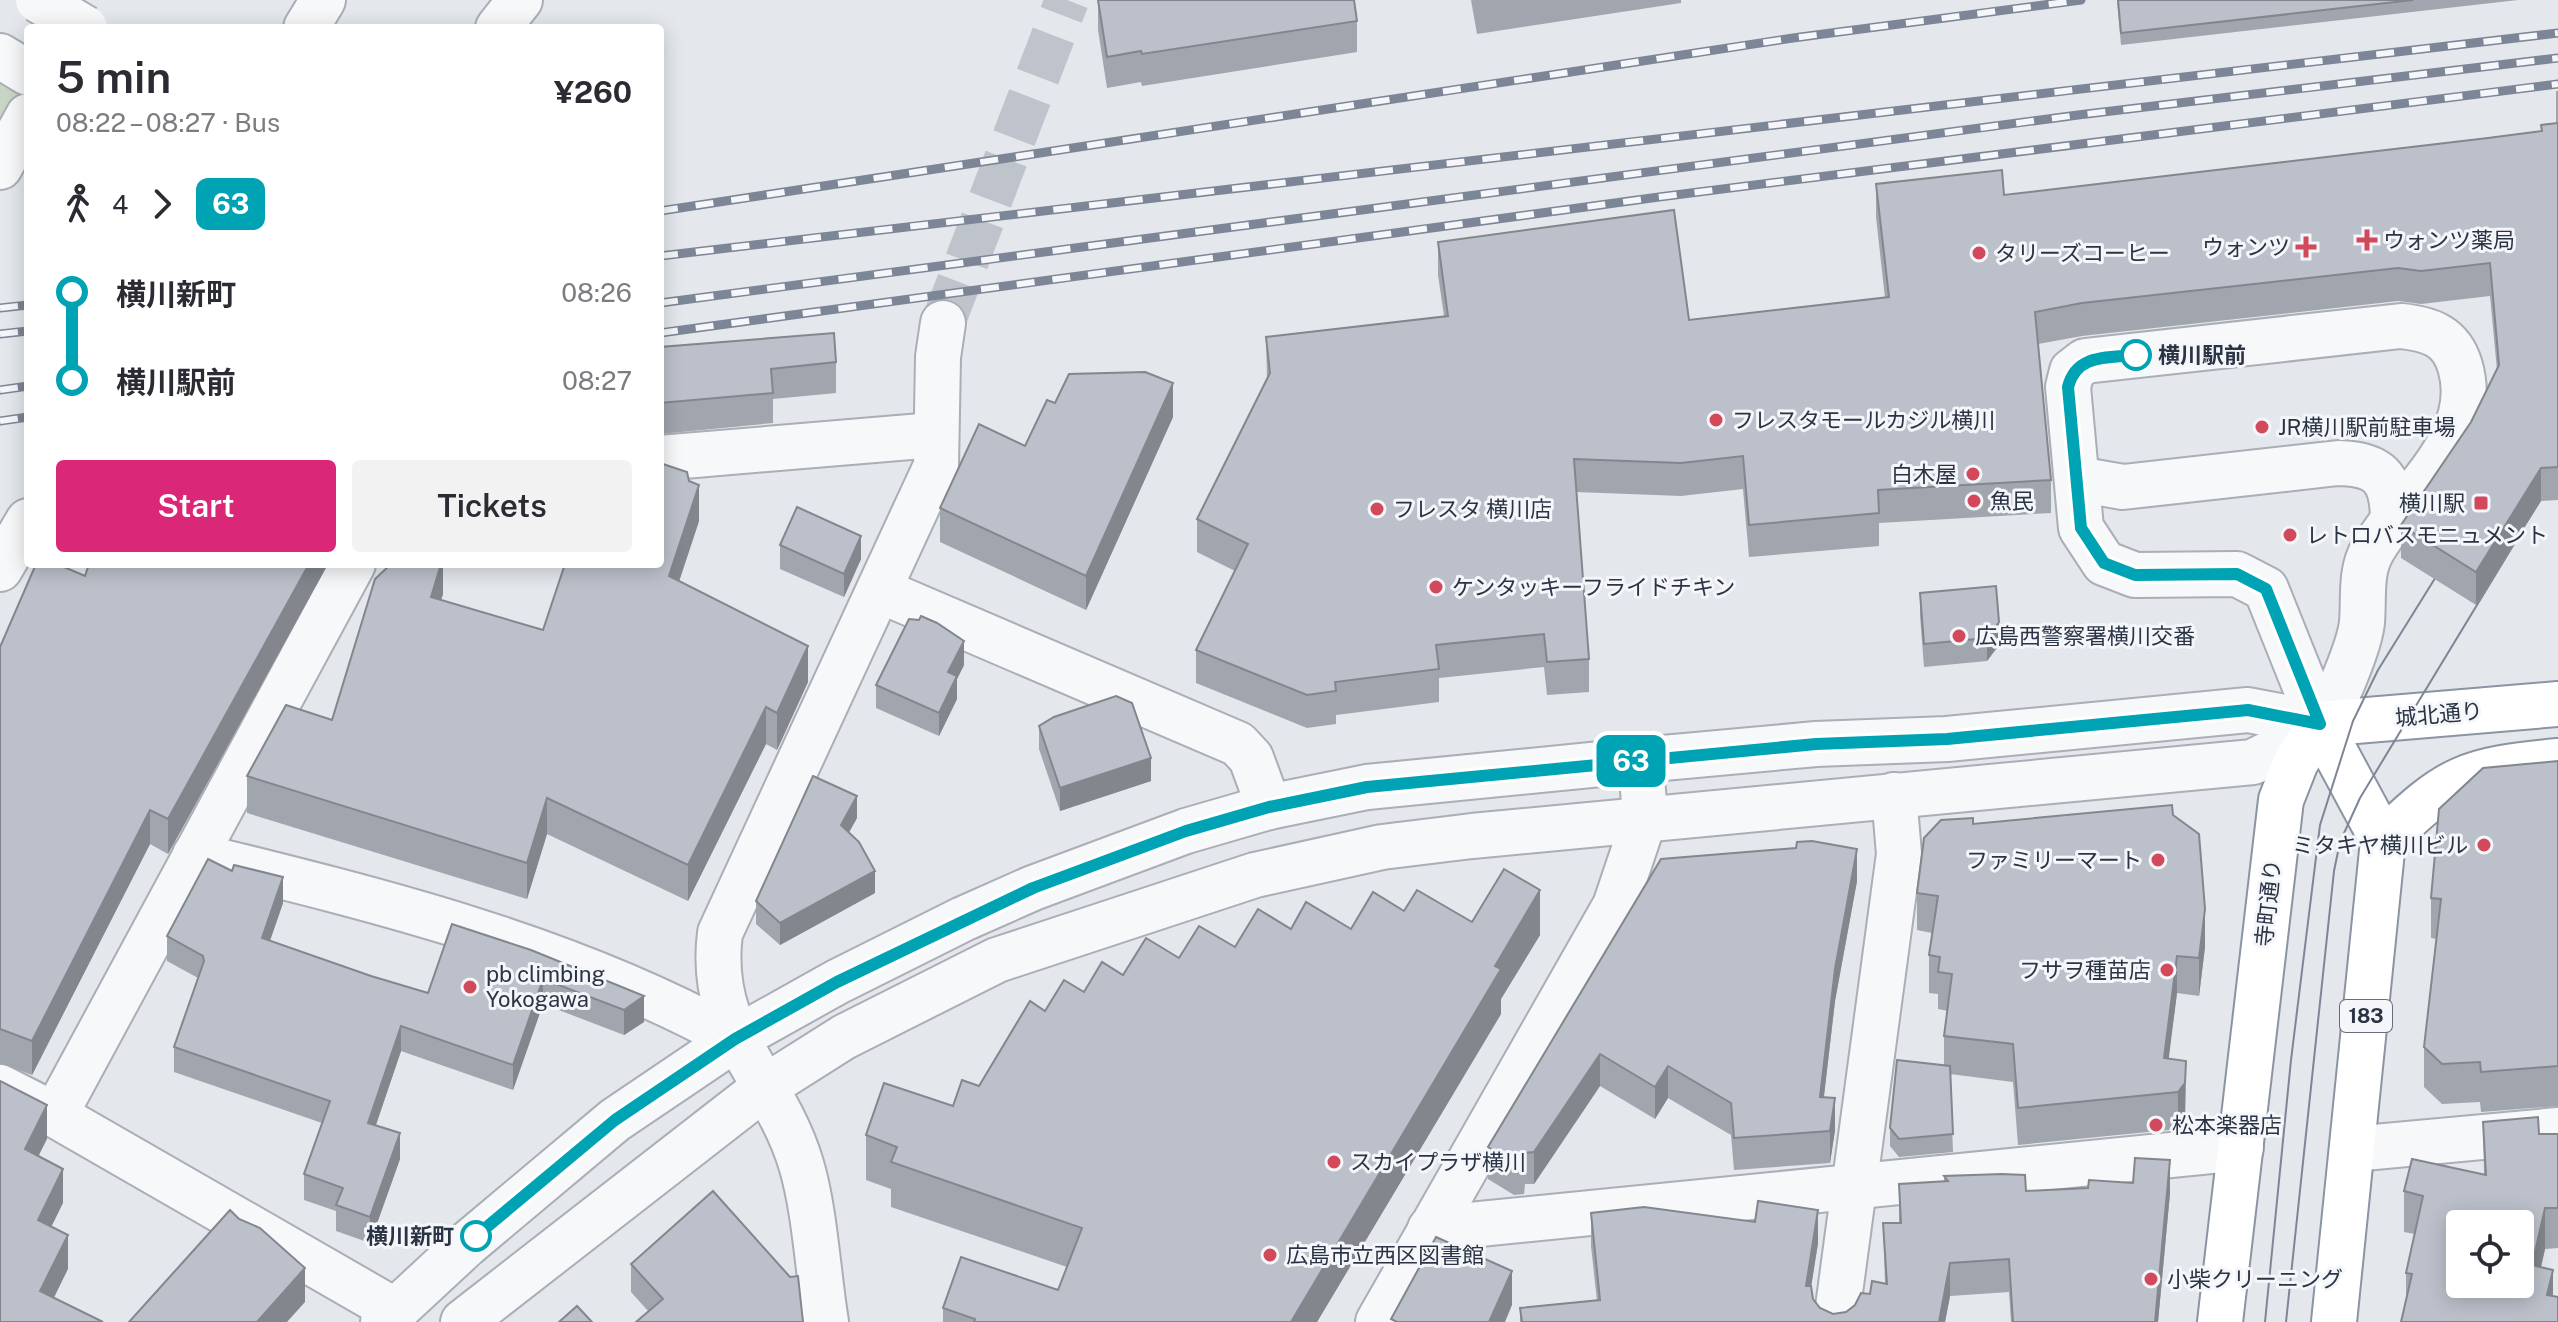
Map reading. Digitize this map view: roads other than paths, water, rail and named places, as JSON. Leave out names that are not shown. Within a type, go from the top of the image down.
[{"type":"highway","name":"城北通り","points":[[2320,724],[2558,704]]},
{"type":"highway","points":[[2320,724],[2383,841],[2434,793],[2455,781],[2491,769],[2558,761]]},
{"type":"highway","name":"寺町通り","points":[[2220,1322],[2281,800],[2296,762],[2320,724]]},
{"type":"highway","name":"183","points":[[2334,1322],[2383,841]]},
{"type":"street","points":[[38,0],[78,24]]},
{"type":"street","points":[[76,24],[89,0]]},
{"type":"street","points":[[308,24],[323,0]]},
{"type":"street","points":[[501,24],[520,0]]},
{"type":"street","points":[[0,56],[24,71]]},
{"type":"street","points":[[0,167],[24,123]]},
{"type":"street","points":[[826,1322],[802,1166],[765,1087],[735,1039],[718,975],[720,933],[881,591],[936,466],[934,435],[943,323]]},
{"type":"street","points":[[463,1322],[765,1087],[844,1037],[997,960],[1242,879],[1382,847],[1645,817],[2253,762],[2320,724],[2357,647],[2367,562],[2393,518],[2433,470],[2451,440],[2464,396],[2458,359],[2447,340],[2428,329],[2401,326],[2085,361],[2072,371],[2068,387],[2081,528],[2104,563],[2135,575],[2237,574],[2266,589],[2320,724]]},
{"type":"street","points":[[664,458],[934,435]]},
{"type":"street","points":[[2077,479],[2123,487],[2361,463],[2379,472],[2387,483],[2393,498],[2393,518]]},
{"type":"street","points":[[0,569],[24,528]]},
{"type":"street","points":[[55,1115],[351,568]]},
{"type":"street","points":[[881,591],[1238,744],[1251,758],[1269,807]]},
{"type":"street","points":[[0,1087],[55,1115],[388,1316],[615,1120],[735,1039],[837,982],[1033,888],[1186,831],[1269,807],[1367,787],[1641,760],[1816,744],[1947,739],[2248,710],[2320,724]]},
{"type":"street","points":[[1378,1322],[1615,906],[1645,817],[1641,760]]},
{"type":"street","points":[[1836,1322],[1899,854],[1894,795]]},
{"type":"street","points":[[195,855],[323,886],[473,930],[682,1009],[735,1039]]},
{"type":"street","points":[[2353,1149],[2558,1130]]},
{"type":"street","points":[[1430,1229],[2241,1148]]},
{"type":"tunnel","points":[[943,323],[1067,0]]},
{"type":"tram line","points":[[2286,1322],[2334,871],[2340,842],[2360,798],[2517,539]]},
{"type":"tram line","points":[[2265,1322],[2291,1060],[2320,825],[2353,721],[2378,670],[2447,559]]},
{"type":"railway","points":[[664,210],[1793,38],[2081,0]]},
{"type":"railway","points":[[664,256],[2558,33]]},
{"type":"railway","points":[[664,302],[2078,115],[2558,58]]},
{"type":"railway","points":[[664,332],[1659,197],[2558,84]]},
{"type":"railway","points":[[0,308],[24,305]]},
{"type":"railway","points":[[0,334],[24,331]]},
{"type":"railway","points":[[0,390],[24,387]]},
{"type":"railway","points":[[0,421],[24,418]]},
{"type":"place","name":"ウォンツ薬局","points":[[2367,240]]},
{"type":"place","name":"ウォンツ","points":[[2306,247]]},
{"type":"place","name":"タリーズコーヒー","points":[[1979,253]]},
{"type":"place","name":"横川駅前","points":[[2136,355]]},
{"type":"place","name":"フレスタモールカジル横川","points":[[1716,420]]},
{"type":"place","name":"JR横川駅前駐車場","points":[[2262,427]]},
{"type":"place","name":"白木屋","points":[[1973,474]]},
{"type":"place","name":"魚民","points":[[1974,501]]},
{"type":"place","name":"横川駅","points":[[2481,503]]},
{"type":"place","name":"フレスタ 横川店","points":[[1377,509]]},
{"type":"place","name":"レトロバスモニュメント","points":[[2290,535]]},
{"type":"place","name":"ケンタッキーフライドチキン","points":[[1436,587]]},
{"type":"place","name":"広島西警察署横川交番","points":[[1959,636]]},
{"type":"place","name":"ミタキヤ横川ビル","points":[[2484,845]]},
{"type":"place","name":"ファミリーマート","points":[[2158,860]]},
{"type":"place","name":"フサヲ種苗店","points":[[2167,970]]},
{"type":"place","name":"pb climbing Yokogawa","points":[[470,987]]},
{"type":"place","name":"松本楽器店","points":[[2156,1125]]},
{"type":"place","name":"スカイプラザ横川","points":[[1334,1162]]},
{"type":"place","name":"横川新町","points":[[476,1236]]},
{"type":"place","name":"広島市立西区図書館","points":[[1270,1255]]},
{"type":"place","name":"小柴クリーニング","points":[[2151,1279]]}]
